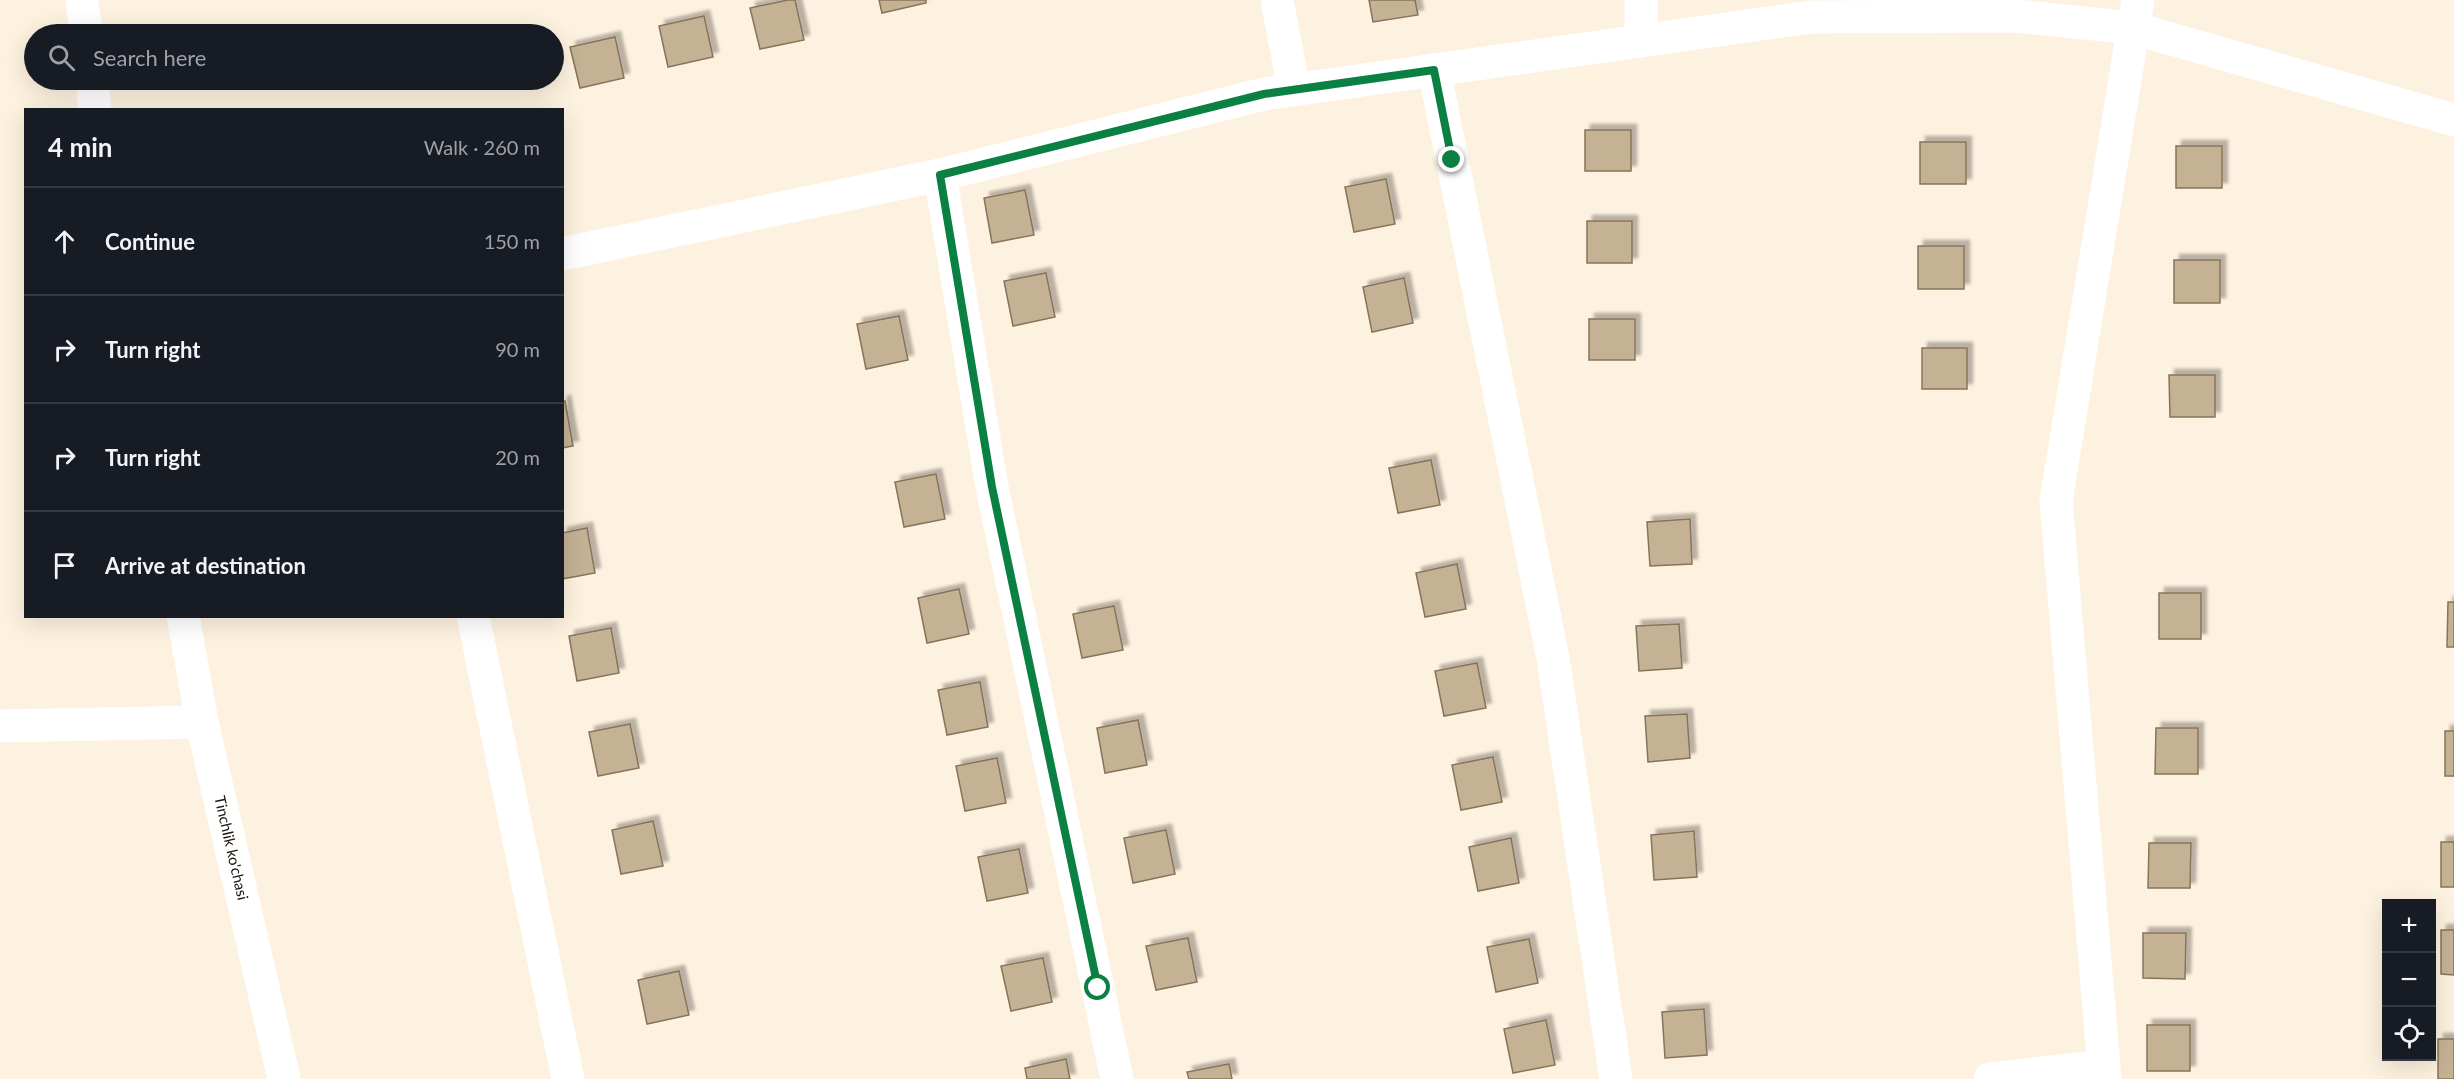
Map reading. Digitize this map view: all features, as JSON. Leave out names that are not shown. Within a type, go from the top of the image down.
[{"type":"street","points":[[82,0],[85,24]]},
{"type":"street","points":[[1277,0],[1294,89]]},
{"type":"street","points":[[1641,0],[1641,41]]},
{"type":"street","points":[[1990,1079],[2104,1073],[2056,501],[2136,14]]},
{"type":"street","points":[[564,254],[940,175],[1264,94],[1811,17],[2136,14],[2454,120]]},
{"type":"street","points":[[1434,70],[1553,658],[1616,1079]]},
{"type":"street","points":[[93,90],[95,108]]},
{"type":"street","points":[[940,175],[992,487],[1117,1079]]},
{"type":"street","name":"Tinchlik ko'chasi","points":[[183,618],[202,722],[284,1079]]},
{"type":"street","points":[[473,618],[568,1079]]},
{"type":"street","points":[[0,726],[202,722]]},
{"type":"building","points":[[795,0],[804,40],[760,49],[750,8]]},
{"type":"building","points":[[879,0],[926,0],[926,3],[882,13]]},
{"type":"building","points":[[1369,0],[1415,0],[1418,15],[1373,22]]},
{"type":"building","points":[[704,16],[713,57],[668,67],[659,26]]},
{"type":"building","points":[[615,37],[624,78],[580,88],[570,47]]},
{"type":"building","points":[[1585,130],[1631,130],[1631,171],[1585,171]]},
{"type":"building","points":[[1920,142],[1966,142],[1966,184],[1920,184]]},
{"type":"building","points":[[2176,146],[2222,146],[2222,188],[2176,188]]},
{"type":"building","points":[[1386,179],[1395,224],[1354,232],[1345,187]]},
{"type":"building","points":[[1025,190],[1034,235],[992,243],[984,198]]},
{"type":"building","points":[[1587,221],[1632,221],[1632,263],[1587,263]]},
{"type":"building","points":[[1918,246],[1964,246],[1964,289],[1918,289]]},
{"type":"building","points":[[2174,260],[2220,260],[2220,303],[2174,303]]},
{"type":"building","points":[[1046,273],[1055,317],[1013,326],[1004,281]]},
{"type":"building","points":[[1404,278],[1413,323],[1372,332],[1363,287]]},
{"type":"building","points":[[899,316],[908,360],[866,369],[857,324]]},
{"type":"building","points":[[1589,319],[1635,319],[1635,360],[1589,360]]},
{"type":"building","points":[[1922,348],[1967,348],[1967,389],[1922,389]]},
{"type":"building","points":[[2169,375],[2215,375],[2215,417],[2170,417]]},
{"type":"building","points":[[564,401],[573,446],[564,448]]},
{"type":"building","points":[[1431,460],[1440,505],[1398,513],[1389,468]]},
{"type":"building","points":[[936,474],[945,519],[904,527],[895,482]]},
{"type":"building","points":[[1690,519],[1692,564],[1650,566],[1647,522]]},
{"type":"building","points":[[587,528],[595,573],[564,579],[564,533]]},
{"type":"building","points":[[1457,564],[1466,609],[1425,617],[1416,573]]},
{"type":"building","points":[[959,589],[969,634],[927,643],[918,598]]},
{"type":"building","points":[[2159,593],[2201,593],[2201,639],[2159,639]]},
{"type":"building","points":[[2448,602],[2454,602],[2454,647],[2447,647]]},
{"type":"building","points":[[1114,606],[1123,650],[1082,658],[1073,614]]},
{"type":"building","points":[[1679,624],[1682,668],[1639,671],[1636,626]]},
{"type":"building","points":[[611,628],[619,673],[577,681],[569,636]]},
{"type":"building","points":[[1477,663],[1486,708],[1444,716],[1435,671]]},
{"type":"building","points":[[980,682],[988,727],[947,735],[938,690]]},
{"type":"building","points":[[1687,714],[1690,758],[1648,762],[1645,716]]},
{"type":"building","points":[[1138,720],[1147,765],[1105,773],[1097,728]]},
{"type":"building","points":[[630,724],[639,768],[598,776],[589,732]]},
{"type":"building","points":[[2156,728],[2198,728],[2198,774],[2155,774]]},
{"type":"building","points":[[2445,731],[2454,731],[2454,776],[2445,776]]},
{"type":"building","points":[[1493,757],[1502,802],[1461,810],[1452,765]]},
{"type":"building","points":[[997,758],[1006,803],[965,811],[956,766]]},
{"type":"building","points":[[653,821],[663,866],[621,874],[612,830]]},
{"type":"building","points":[[1166,830],[1175,874],[1133,883],[1124,838]]},
{"type":"building","points":[[1694,831],[1697,877],[1654,880],[1651,835]]},
{"type":"building","points":[[1511,838],[1519,883],[1478,891],[1469,847]]},
{"type":"building","points":[[2441,842],[2454,842],[2454,887],[2441,887]]},
{"type":"building","points":[[2149,843],[2191,843],[2190,888],[2148,888]]},
{"type":"building","points":[[1019,849],[1028,893],[987,901],[978,857]]},
{"type":"building","points":[[2441,930],[2454,930],[2454,975],[2441,974]]},
{"type":"building","points":[[2143,933],[2186,933],[2185,979],[2143,978]]},
{"type":"building","points":[[1188,938],[1197,982],[1156,990],[1146,946]]},
{"type":"building","points":[[1529,939],[1538,983],[1496,992],[1487,947]]},
{"type":"building","points":[[1043,958],[1052,1002],[1011,1011],[1001,966]]},
{"type":"building","points":[[679,971],[689,1015],[647,1024],[638,980]]},
{"type":"building","points":[[1704,1009],[1707,1055],[1665,1058],[1662,1012]]},
{"type":"building","points":[[1546,1020],[1555,1065],[1513,1073],[1504,1029]]},
{"type":"building","points":[[2147,1025],[2190,1025],[2190,1071],[2147,1071]]},
{"type":"building","points":[[2438,1039],[2454,1039],[2454,1079],[2438,1079]]},
{"type":"building","points":[[1066,1059],[1070,1079],[1027,1079],[1025,1068]]},
{"type":"building","points":[[1229,1064],[1232,1079],[1189,1079],[1187,1072]]},
{"type":"route","points":[[1098,988],[992,487],[940,175],[1264,94],[1434,70],[1452,160]]}]
